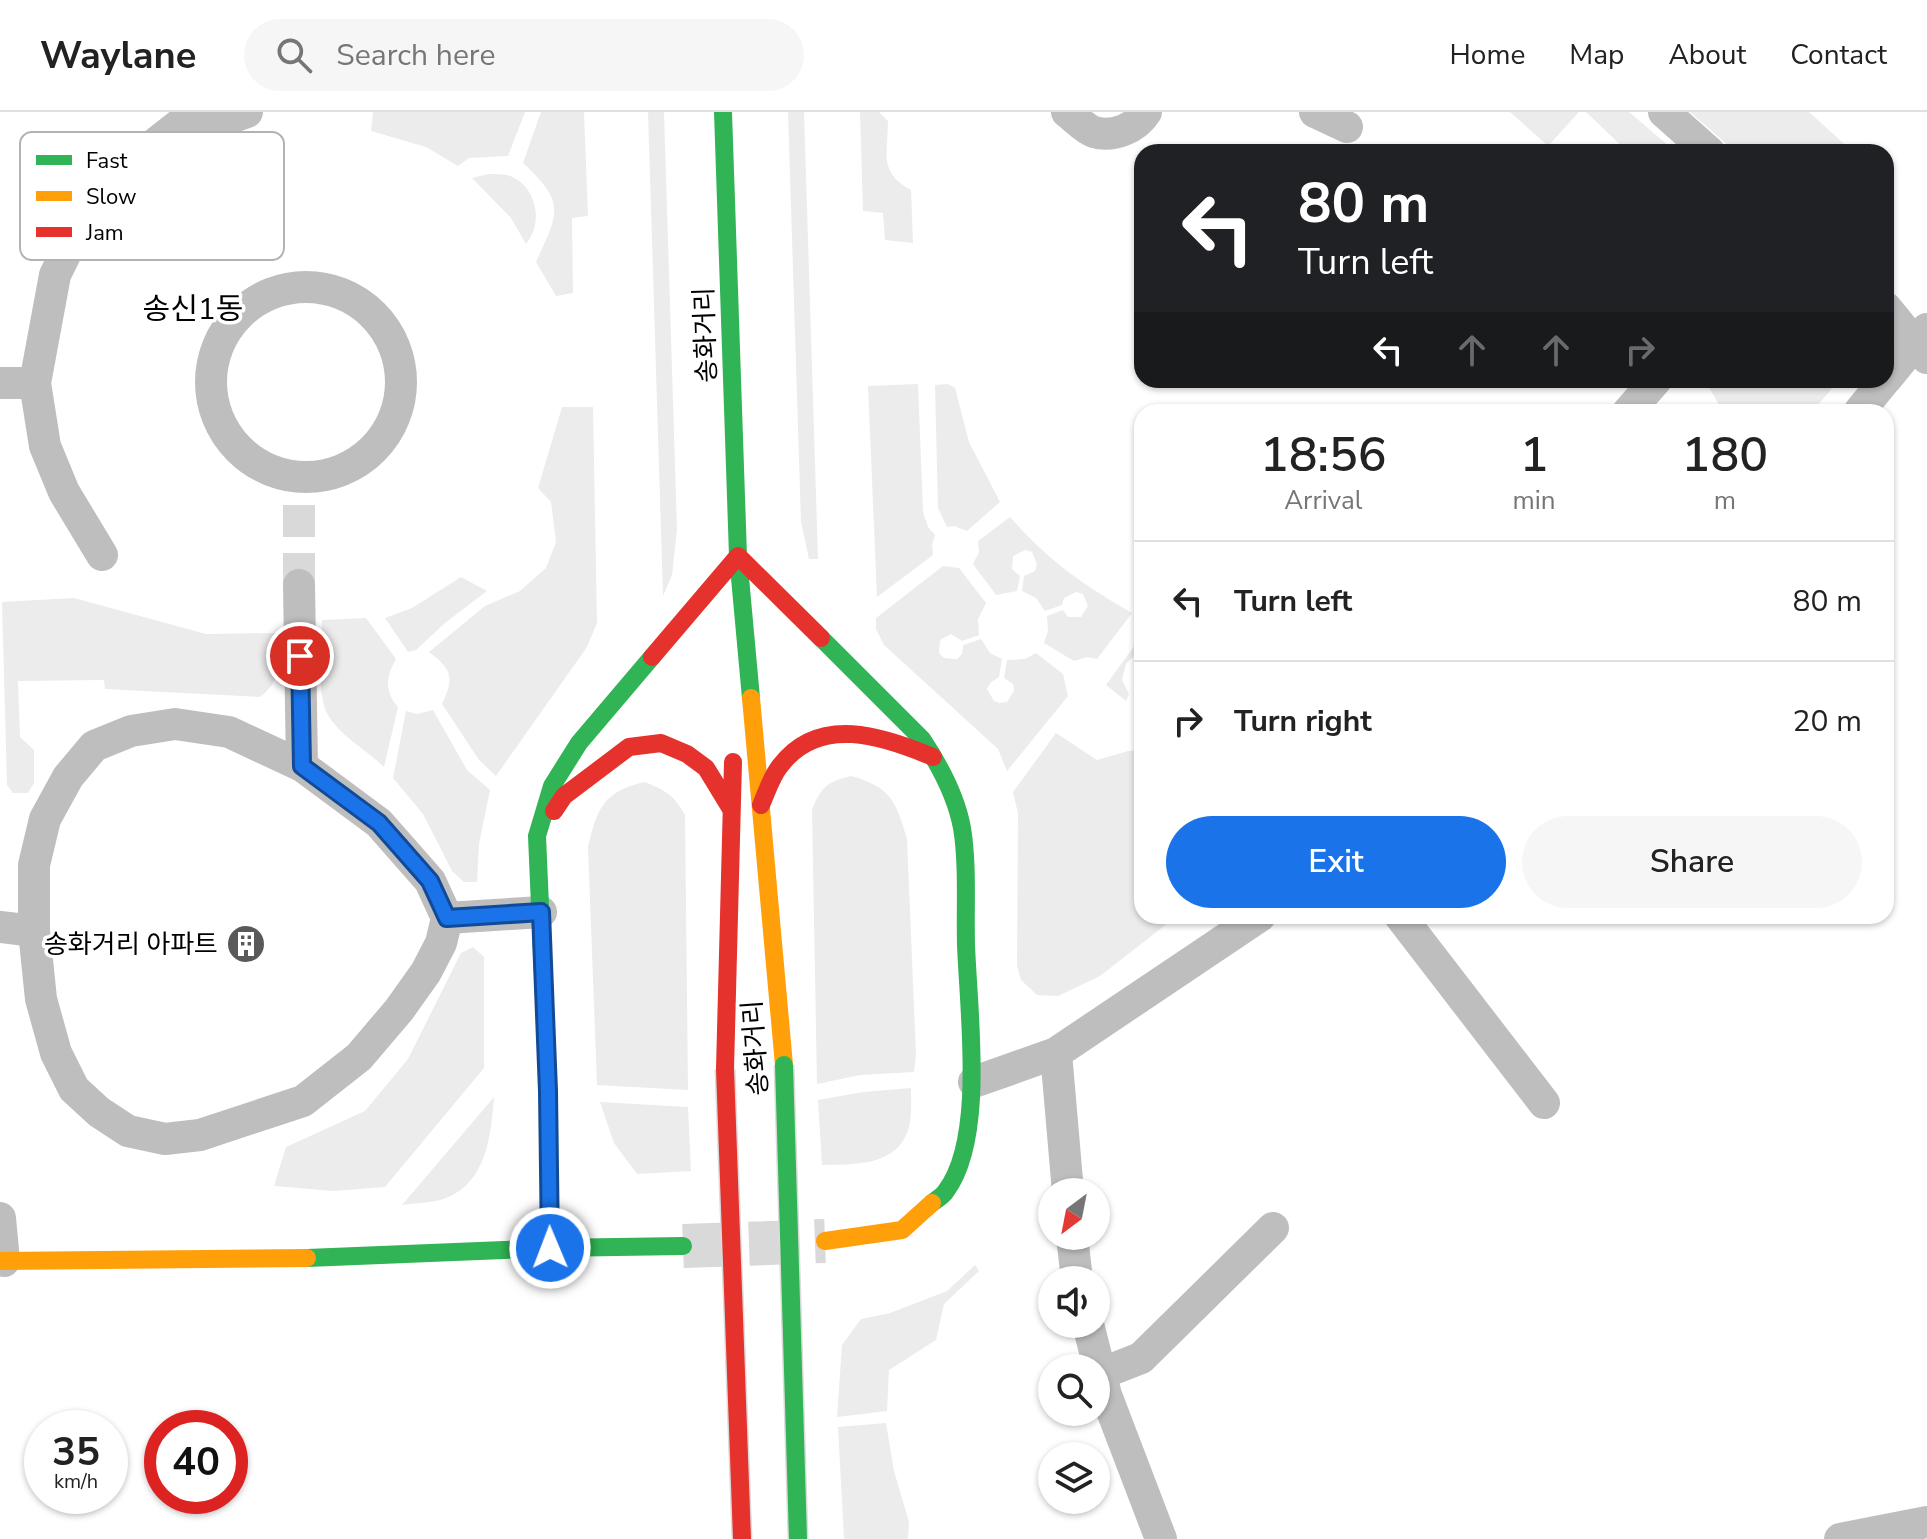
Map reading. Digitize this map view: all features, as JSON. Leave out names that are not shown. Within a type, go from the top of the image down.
[{"type":"street","points":[[170,132],[184,121],[228,119],[247,112]]},
{"type":"street","name":"송화거리","points":[[723,112],[738,556],[784,1065],[798,1539]]},
{"type":"street","points":[[1067,112],[1094,132],[1121,133],[1146,112]]},
{"type":"street","points":[[1315,112],[1347,127]]},
{"type":"street","points":[[1664,112],[1700,144]]},
{"type":"street","points":[[62,260],[55,275],[35,383],[45,446],[64,492],[102,555]]},
{"type":"street","points":[[314,287],[352,299],[369,310],[393,342],[400,361],[402,380],[394,419],[372,452],[356,464],[318,477],[298,491],[244,454],[230,439],[213,403],[212,364],[218,344],[228,327],[249,306],[275,292],[314,287]]},
{"type":"street","points":[[1894,316],[1923,343],[1894,371]]},
{"type":"street","points":[[0,383],[35,383]]},
{"type":"street","points":[[1635,404],[1649,388]]},
{"type":"street","points":[[1866,404],[1879,388]]},
{"type":"street","points":[[550,1248],[548,1091],[537,836],[552,786],[579,743],[738,556],[922,739],[953,795],[962,829],[974,1082],[962,1157],[946,1191],[902,1230],[825,1241]]},
{"type":"street","name":"송화거리","points":[[734,714],[738,556]]},
{"type":"street","points":[[299,585],[302,766]]},
{"type":"street","points":[[175,724],[229,732],[302,766],[379,823],[430,881],[447,918],[441,943],[426,972],[399,1010],[359,1057],[303,1101],[200,1135],[165,1139],[128,1131],[99,1112],[74,1089],[56,1053],[41,999],[34,931],[34,865],[45,819],[68,777],[94,746],[131,731],[175,724]]},
{"type":"street","points":[[761,805],[781,766],[796,750],[823,735],[854,732],[893,739],[935,758]]},
{"type":"street","points":[[537,836],[564,796],[629,747],[661,743],[687,754],[706,768],[731,809]]},
{"type":"street","name":"송화거리","points":[[733,745],[725,1069],[742,1539]]},
{"type":"street","points":[[447,918],[541,912]]},
{"type":"street","points":[[974,1082],[1056,1053],[1248,924]]},
{"type":"street","points":[[1406,924],[1544,1103]]},
{"type":"street","points":[[0,927],[34,931]]},
{"type":"street","points":[[1056,1053],[1067,1178]]},
{"type":"street","points":[[0,1218],[2,1261],[368,1257],[550,1248],[683,1246]]},
{"type":"street","points":[[1110,1370],[1141,1358],[1273,1228]]},
{"type":"street","points":[[1110,1405],[1161,1539]]},
{"type":"street","points":[[1840,1539],[1927,1522]]},
{"type":"shaded area","points":[[373,112],[525,112],[508,156],[469,158],[458,166],[426,147],[371,131]]},
{"type":"shaded area","points":[[541,112],[584,112],[588,216],[572,218],[573,293],[556,296],[536,262],[550,231],[554,209],[552,199],[523,163]]},
{"type":"shaded area","points":[[648,112],[664,112],[677,530],[672,575],[663,596]]},
{"type":"shaded area","points":[[788,112],[804,112],[818,559],[809,559],[801,522]]},
{"type":"shaded area","points":[[860,112],[879,112],[888,121],[887,161],[893,176],[911,190],[913,243],[885,240],[883,213],[863,211]]},
{"type":"shaded area","points":[[1510,112],[1579,112],[1550,144],[1546,144]]},
{"type":"shaded area","points":[[1586,112],[1629,112],[1667,144],[1620,144]]},
{"type":"shaded area","points":[[1690,112],[1809,112],[1844,144],[1727,144]]},
{"type":"shaded area","points":[[488,174],[507,175],[517,180],[531,195],[535,226],[526,244],[511,218],[472,178]]},
{"type":"shaded area","points":[[918,384],[923,512],[928,527],[935,535],[933,555],[877,597],[868,386]]},
{"type":"shaded area","points":[[948,384],[955,388],[969,442],[1000,502],[967,531],[947,527],[938,508],[935,385]]},
{"type":"shaded area","points":[[1710,388],[1832,388],[1819,404],[1718,404]]},
{"type":"shaded area","points":[[562,407],[593,407],[597,623],[587,647],[496,776],[479,760],[442,704],[449,675],[443,664],[429,652],[485,606],[520,591],[546,568],[556,542],[551,502],[538,488]]},
{"type":"shaded area","points":[[1010,517],[1067,571],[1132,613],[1097,659],[1087,657],[1074,661],[1044,643],[1048,631],[1047,616],[1063,610],[1068,617],[1081,617],[1088,606],[1083,594],[1076,592],[1064,598],[1062,605],[1045,611],[1036,598],[1022,591],[1024,576],[1035,571],[1037,564],[1032,552],[1025,550],[1013,556],[1012,569],[1020,576],[1017,591],[996,595],[973,564],[979,552],[978,541]]},
{"type":"shaded area","points":[[943,566],[959,568],[986,603],[978,619],[979,635],[962,641],[951,634],[940,640],[939,653],[944,658],[957,659],[962,654],[963,645],[981,639],[990,653],[1002,659],[999,677],[987,689],[994,701],[1000,703],[1007,702],[1014,691],[1013,684],[1004,678],[1007,660],[1025,659],[1036,653],[1063,674],[1068,696],[1007,771],[998,749],[884,645],[876,629],[876,618]]},
{"type":"shaded area","points":[[461,577],[487,591],[416,650],[408,652],[385,618],[412,608]]},
{"type":"shaded area","points":[[74,598],[206,634],[278,633],[276,676],[260,697],[105,689],[104,680],[18,681],[20,737],[34,750],[34,783],[28,793],[13,793],[7,785],[2,602]]},
{"type":"shaded area","points":[[366,618],[396,659],[388,683],[390,695],[398,707],[384,767],[333,723],[322,695],[322,620]]},
{"type":"shaded area","points":[[1134,646],[1134,656],[1126,664],[1122,680],[1129,694],[1126,701],[1106,685]]},
{"type":"shaded area","points":[[433,710],[467,770],[490,790],[479,844],[477,882],[464,882],[452,871],[423,814],[393,778],[406,711],[417,714]]},
{"type":"shaded area","points":[[1056,733],[1097,760],[1134,751],[1134,924],[1167,924],[1100,976],[1058,996],[1037,995],[1021,980],[1017,966],[1018,813],[1013,792]]},
{"type":"shaded area","points":[[851,776],[875,785],[890,797],[907,839],[916,1055],[914,1072],[860,1075],[817,1084],[812,810],[826,786]]},
{"type":"shaded area","points":[[645,782],[669,794],[685,815],[688,1090],[597,1085],[588,847],[604,803],[620,790]]},
{"type":"shaded area","points":[[473,947],[484,957],[484,1068],[385,1187],[333,1191],[274,1186],[286,1147],[365,1111],[408,1059],[461,953]]},
{"type":"shaded area","points":[[911,1088],[909,1127],[895,1150],[874,1161],[822,1165],[818,1100]]},
{"type":"shaded area","points":[[494,1097],[484,1156],[470,1181],[446,1198],[402,1205]]},
{"type":"shaded area","points":[[600,1102],[688,1107],[691,1171],[637,1174],[614,1143]]},
{"type":"shaded area","points":[[975,1265],[979,1271],[944,1304],[936,1340],[889,1370],[887,1411],[837,1417],[842,1345],[861,1319],[890,1313],[947,1291]]},
{"type":"shaded area","points":[[886,1423],[894,1471],[909,1522],[908,1539],[844,1539],[838,1427]]},
{"type":"tunnel","points":[[299,505],[299,585]]},
{"type":"tunnel","points":[[683,1246],[825,1241]]},
{"type":"traffic: fast","points":[[723,112],[738,556],[751,698]]},
{"type":"traffic: fast","points":[[821,638],[922,739],[946,781],[962,828],[971,1037],[970,1107],[958,1168],[945,1193],[932,1203]]},
{"type":"traffic: fast","points":[[550,1248],[548,1091],[537,836],[552,786],[579,743],[652,657]]},
{"type":"traffic: fast","points":[[784,1065],[798,1539]]},
{"type":"traffic: fast","points":[[307,1258],[683,1246]]},
{"type":"traffic: slow","points":[[751,698],[784,1065]]},
{"type":"traffic: slow","points":[[825,1241],[902,1230],[932,1203]]},
{"type":"traffic: slow","points":[[0,1261],[307,1258]]},
{"type":"traffic: jam","points":[[652,657],[738,556],[821,638]]},
{"type":"traffic: jam","points":[[761,805],[780,766],[796,750],[813,740],[852,734],[893,742],[933,757]]},
{"type":"traffic: jam","points":[[554,811],[564,796],[629,747],[661,743],[687,754],[706,768],[731,809]]},
{"type":"traffic: jam","points":[[725,1069],[733,762]]},
{"type":"traffic: jam","points":[[725,1069],[742,1539]]},
{"type":"place","name":"송화거리 아파트","points":[[246,944]]},
{"type":"district","name":"송신1동","points":[[193,309]]},
{"type":"route","points":[[300,656],[302,766],[379,823],[430,881],[447,918],[541,912],[550,1248]]}]
